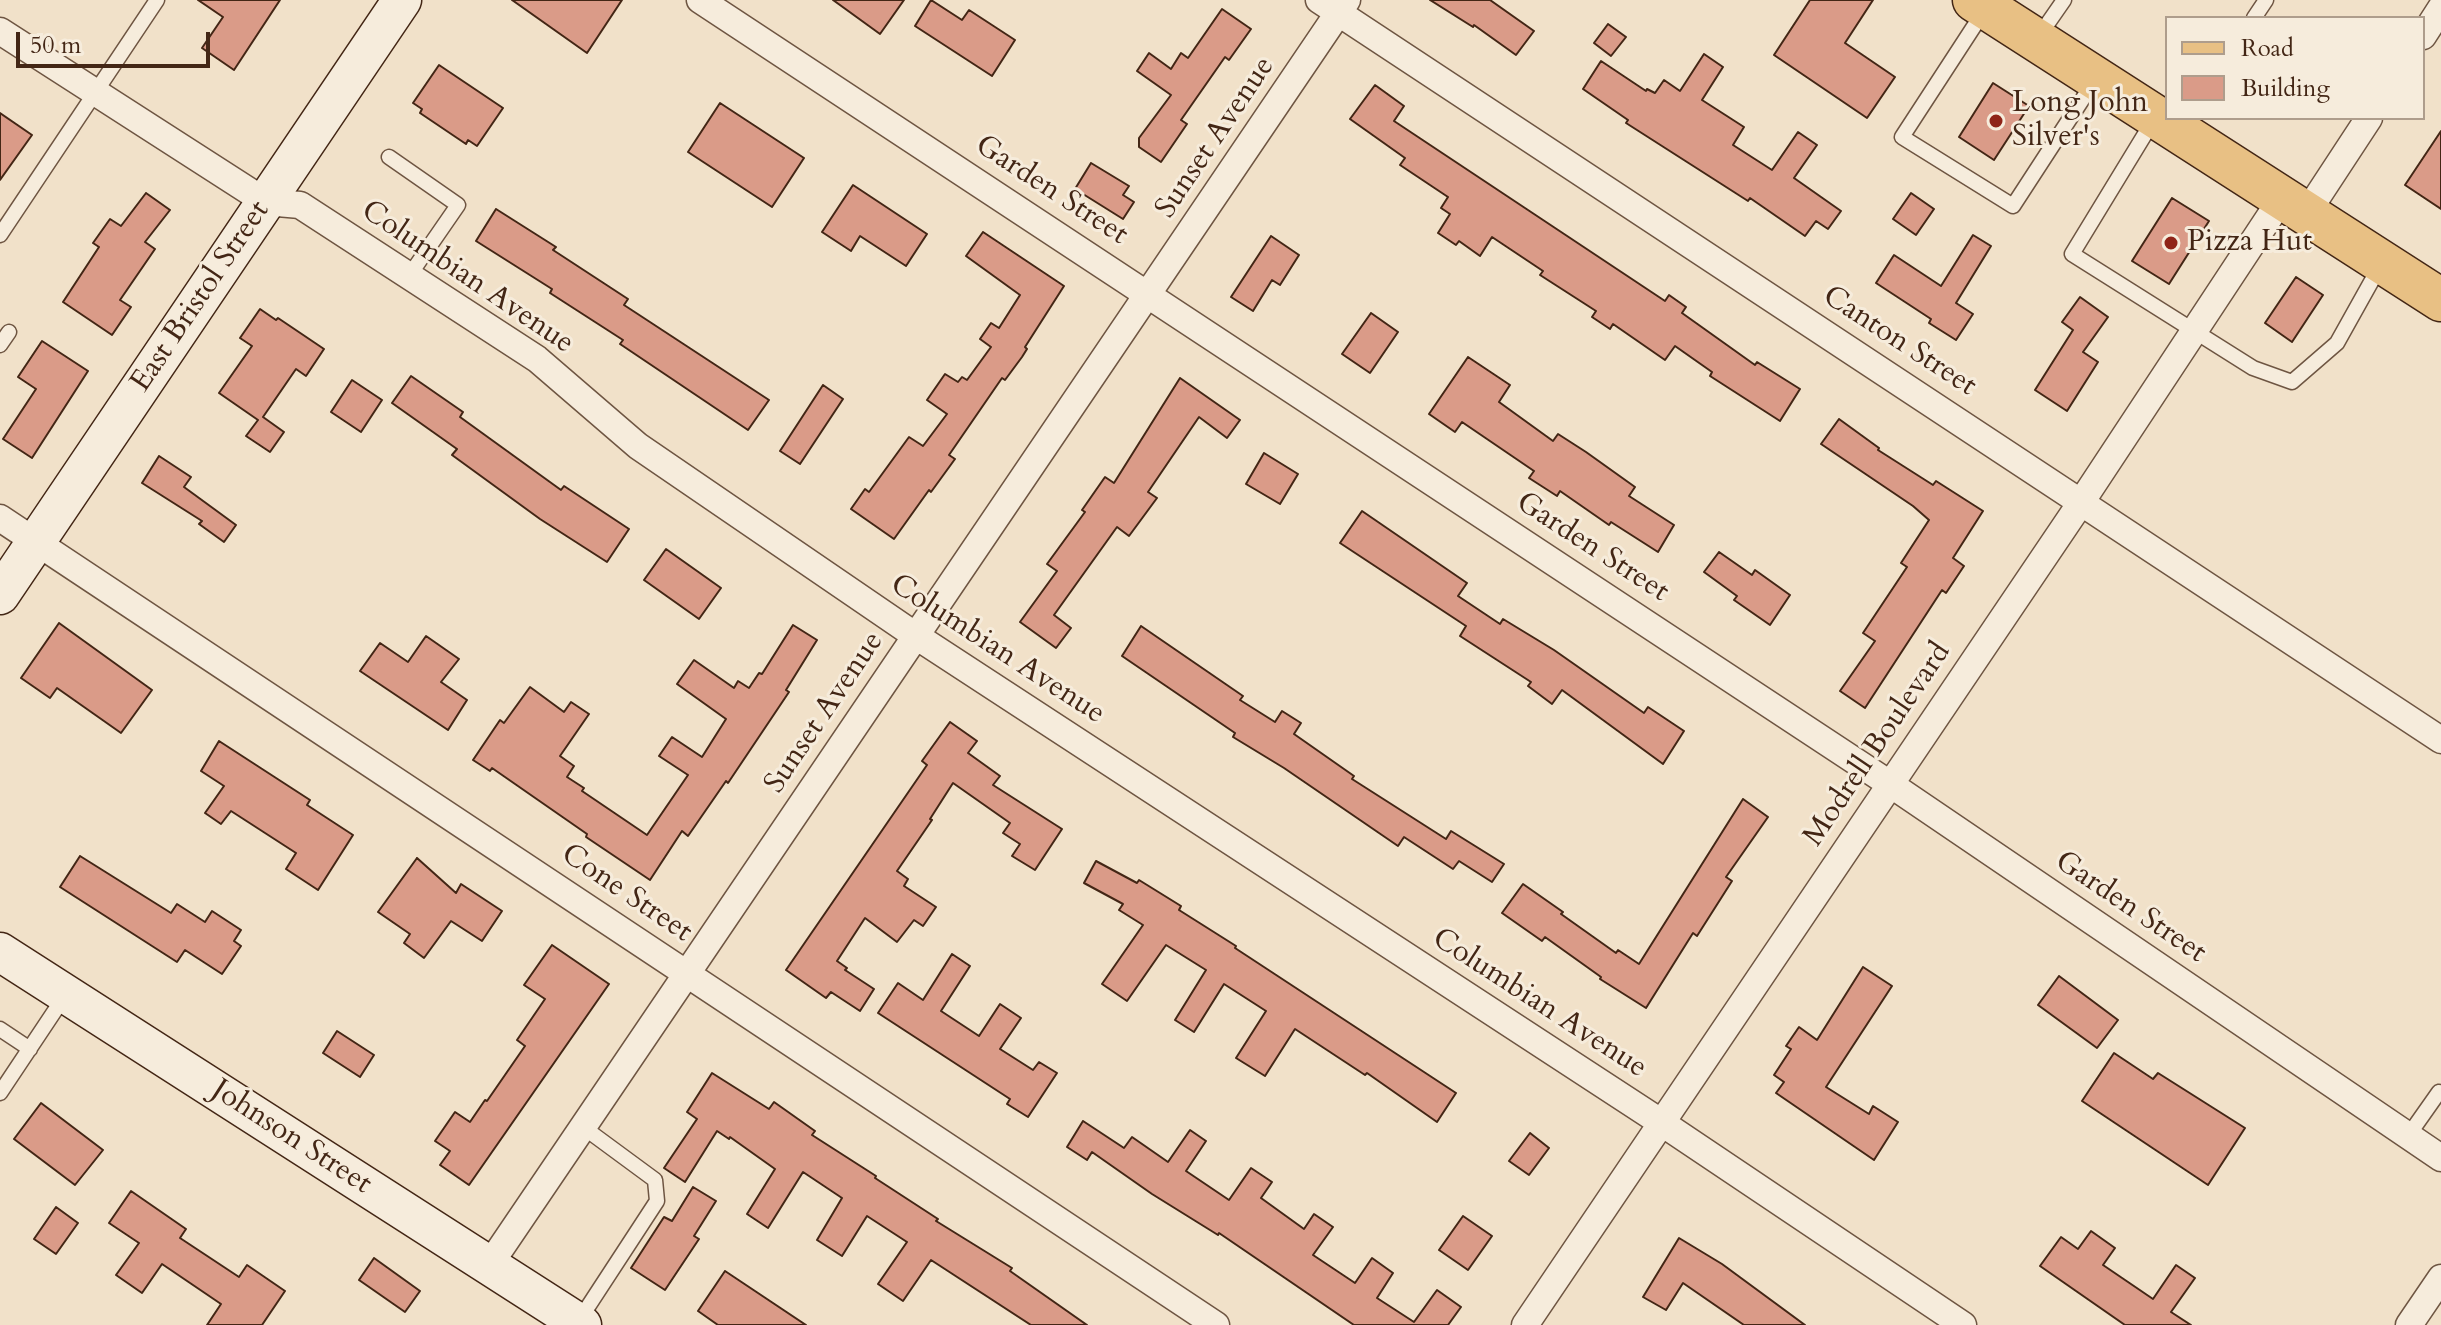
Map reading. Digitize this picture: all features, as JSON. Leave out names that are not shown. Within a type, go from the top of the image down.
[{"type":"main road","name":"East Bristol Street","points":[[0,595],[402,0]]},
{"type":"main road","points":[[1980,4],[2096,78],[2165,117]]},
{"type":"main road","points":[[2173,122],[2294,206],[2441,300]]},
{"type":"main road","name":"Johnson Street","points":[[0,952],[580,1324]]},
{"type":"street","name":"Garden Street","points":[[700,0],[1890,784],[2441,1158]]},
{"type":"street","name":"Sunset Avenue","points":[[490,1264],[1150,294],[1335,4]]},
{"type":"street","name":"Canton Street","points":[[1335,4],[2441,740]]},
{"type":"street","points":[[2425,33],[2441,8]]},
{"type":"street","name":"Columbian Avenue","points":[[0,31],[266,202],[300,205],[537,359],[638,446],[916,636],[1662,1123],[1963,1325]]},
{"type":"street","name":"Modrell Boulevard","points":[[1525,1325],[2194,331],[2367,120]]},
{"type":"street","name":"Cone Street","points":[[0,518],[1216,1325]]},
{"type":"street","points":[[2409,1325],[2441,1278]]},
{"type":"lane","points":[[0,235],[157,0]]},
{"type":"lane","points":[[2037,39],[2064,0]]},
{"type":"lane","points":[[1980,4],[1902,137],[2013,206],[2096,78]]},
{"type":"lane","points":[[2173,122],[2072,254],[2253,368],[2292,382],[2337,343],[2382,262]]},
{"type":"lane","points":[[389,157],[458,205],[409,276]]},
{"type":"lane","points":[[0,345],[9,332]]},
{"type":"lane","points":[[0,1093],[66,994]]},
{"type":"lane","points":[[0,1029],[30,1049]]},
{"type":"lane","points":[[2408,1136],[2440,1091]]},
{"type":"lane","points":[[580,1324],[657,1201],[655,1180],[583,1127]]},
{"type":"building","points":[[198,0],[280,0],[234,70],[202,48],[223,17]]},
{"type":"building","points":[[512,0],[622,0],[587,53]]},
{"type":"building","points":[[833,0],[904,0],[880,34]]},
{"type":"building","points":[[931,0],[962,20],[969,10],[1015,40],[992,76],[915,26]]},
{"type":"building","points":[[1430,0],[1490,0],[1534,31],[1516,55],[1474,25]]},
{"type":"building","points":[[1810,0],[1873,0],[1845,43],[1895,77],[1867,118],[1774,55]]},
{"type":"building","points":[[1222,9],[1251,29],[1229,60],[1225,57],[1181,120],[1187,124],[1161,162],[1139,147],[1139,138],[1171,95],[1137,71],[1149,53],[1171,69],[1181,53],[1188,58]]},
{"type":"building","points":[[1608,24],[1626,37],[1611,56],[1594,43]]},
{"type":"building","points":[[1704,54],[1723,67],[1702,100],[1744,127],[1733,145],[1772,170],[1798,132],[1817,145],[1794,178],[1841,211],[1828,229],[1816,221],[1805,236],[1750,198],[1748,201],[1626,123],[1628,120],[1583,89],[1601,61],[1646,91],[1655,93],[1664,80],[1680,91]]},
{"type":"building","points":[[439,65],[503,108],[477,146],[468,140],[466,144],[420,113],[422,109],[413,103]]},
{"type":"building","points":[[1993,83],[2029,106],[1994,160],[1959,137]]},
{"type":"building","points":[[1375,85],[1404,106],[1394,121],[1665,301],[1669,295],[1686,307],[1682,313],[1755,365],[1757,362],[1800,389],[1780,421],[1710,376],[1712,372],[1675,346],[1665,360],[1613,324],[1610,329],[1592,317],[1596,311],[1540,275],[1543,271],[1492,237],[1480,256],[1459,241],[1456,245],[1438,233],[1450,214],[1441,208],[1448,197],[1400,165],[1405,158],[1350,119]]},
{"type":"building","points":[[720,103],[804,158],[772,207],[688,152]]},
{"type":"building","points":[[0,113],[32,135],[0,180]]},
{"type":"building","points":[[2441,131],[2441,209],[2405,185]]},
{"type":"building","points":[[1091,163],[1129,186],[1123,195],[1134,202],[1123,219],[1075,189]]},
{"type":"building","points":[[853,185],[927,234],[906,266],[860,236],[851,251],[822,232]]},
{"type":"building","points":[[146,193],[170,210],[145,242],[155,249],[120,300],[131,307],[112,335],[63,302],[99,247],[93,243],[110,219],[121,226]]},
{"type":"building","points":[[1911,193],[1934,209],[1916,235],[1893,219]]},
{"type":"building","points":[[2172,198],[2209,221],[2169,284],[2132,261]]},
{"type":"building","points":[[496,209],[556,247],[553,250],[628,299],[624,305],[769,400],[748,430],[620,344],[623,340],[550,293],[552,289],[476,241]]},
{"type":"building","points":[[983,232],[1064,286],[1025,347],[1027,349],[1022,357],[1005,380],[1002,378],[949,455],[955,459],[894,539],[851,509],[865,489],[869,492],[909,437],[923,446],[947,414],[927,400],[945,374],[958,382],[962,377],[967,380],[991,347],[980,339],[991,323],[999,328],[1020,295],[966,256]]},
{"type":"building","points":[[1973,235],[1991,246],[1956,303],[1973,314],[1956,340],[1929,323],[1931,319],[1876,283],[1894,255],[1941,286]]},
{"type":"building","points":[[1271,236],[1299,255],[1280,285],[1272,280],[1253,311],[1231,297]]},
{"type":"building","points":[[2296,277],[2323,295],[2292,342],[2265,323]]},
{"type":"building","points":[[2080,297],[2108,317],[2083,352],[2098,362],[2067,411],[2035,390],[2073,330],[2062,322]]},
{"type":"building","points":[[260,309],[324,349],[306,376],[296,369],[263,417],[284,432],[270,452],[246,436],[258,420],[219,393],[252,346],[240,338]]},
{"type":"building","points":[[1371,313],[1398,332],[1370,373],[1342,354]]},
{"type":"building","points":[[42,341],[88,371],[32,458],[3,439],[36,389],[18,377]]},
{"type":"building","points":[[1468,357],[1510,385],[1499,402],[1553,441],[1558,434],[1586,452],[1635,487],[1629,496],[1674,525],[1658,552],[1611,522],[1609,525],[1560,491],[1557,496],[1529,478],[1534,471],[1462,422],[1455,432],[1429,414]]},
{"type":"building","points":[[411,376],[463,412],[460,417],[561,490],[564,486],[629,529],[607,562],[540,519],[452,455],[457,449],[392,403]]},
{"type":"building","points":[[1180,378],[1240,420],[1227,438],[1199,417],[1148,492],[1157,498],[1129,536],[1117,527],[1054,615],[1071,628],[1056,648],[1020,622],[1057,571],[1047,564],[1085,512],[1082,510],[1105,477],[1114,483]]},
{"type":"building","points":[[352,380],[382,400],[361,432],[331,412]]},
{"type":"building","points":[[823,385],[843,399],[800,464],[780,451]]},
{"type":"building","points":[[1839,419],[1878,450],[1933,485],[1936,481],[1983,511],[1953,558],[1964,566],[1946,593],[1942,590],[1865,708],[1840,691],[1875,641],[1863,633],[1907,567],[1901,563],[1929,520],[1821,444]]},
{"type":"building","points":[[1264,453],[1298,474],[1280,504],[1246,484]]},
{"type":"building","points":[[159,456],[191,477],[184,487],[236,525],[224,542],[199,524],[202,521],[142,483]]},
{"type":"building","points":[[1362,511],[1467,583],[1458,596],[1500,624],[1503,619],[1554,650],[1644,713],[1648,707],[1684,731],[1663,764],[1562,690],[1552,704],[1528,686],[1531,682],[1460,636],[1466,626],[1340,543]]},
{"type":"building","points":[[666,549],[721,588],[699,619],[644,580]]},
{"type":"building","points":[[1719,552],[1752,575],[1755,570],[1790,595],[1770,625],[1734,600],[1737,596],[1704,572]]},
{"type":"building","points":[[59,623],[152,690],[121,733],[57,688],[50,698],[21,678]]},
{"type":"building","points":[[793,625],[817,640],[786,690],[789,692],[728,783],[726,781],[688,836],[682,831],[650,880],[492,768],[490,771],[473,760],[500,720],[504,723],[530,687],[564,712],[571,702],[589,714],[560,756],[574,766],[567,777],[584,788],[582,791],[647,835],[688,775],[659,756],[672,737],[702,757],[726,719],[677,684],[694,660],[734,688],[738,681],[749,688],[759,673],[762,674]]},
{"type":"building","points":[[1141,626],[1243,696],[1240,700],[1275,722],[1282,711],[1301,723],[1294,734],[1354,776],[1352,779],[1446,839],[1451,831],[1504,864],[1492,882],[1459,861],[1453,869],[1404,837],[1398,846],[1233,737],[1235,733],[1122,656]]},
{"type":"building","points":[[426,636],[459,659],[441,682],[467,700],[448,730],[360,671],[380,643],[408,662]]},
{"type":"building","points":[[950,722],[977,741],[968,753],[1000,776],[993,785],[1062,829],[1035,870],[1012,856],[1020,844],[1003,833],[1010,823],[953,783],[897,871],[908,879],[904,886],[936,907],[923,926],[914,920],[897,942],[865,918],[837,961],[874,989],[860,1011],[831,992],[826,998],[786,970],[927,765],[922,761]]},
{"type":"building","points":[[219,741],[310,800],[307,805],[353,835],[318,890],[286,869],[296,853],[231,811],[221,824],[205,813],[224,786],[201,771]]},
{"type":"building","points":[[1743,799],[1768,817],[1726,877],[1732,881],[1697,936],[1693,933],[1646,1008],[1600,979],[1545,937],[1542,941],[1502,913],[1523,884],[1616,953],[1618,950],[1639,964]]},
{"type":"building","points":[[80,856],[171,913],[177,904],[205,922],[212,911],[241,930],[234,941],[241,946],[222,974],[185,950],[177,962],[60,887]]},
{"type":"building","points":[[417,858],[456,893],[461,884],[502,911],[482,941],[451,921],[424,958],[404,943],[410,934],[378,912]]},
{"type":"building","points":[[1096,861],[1137,883],[1139,880],[1181,906],[1179,910],[1456,1093],[1437,1122],[1367,1073],[1365,1075],[1295,1029],[1265,1076],[1236,1058],[1266,1011],[1224,984],[1194,1032],[1175,1020],[1206,970],[1166,945],[1127,1001],[1102,984],[1143,925],[1119,910],[1123,904],[1084,883]]},
{"type":"building","points":[[552,945],[609,984],[469,1185],[440,1165],[450,1151],[435,1141],[455,1112],[470,1122],[525,1046],[517,1040],[545,999],[524,985]]},
{"type":"building","points":[[952,954],[970,966],[941,1011],[979,1036],[1000,1004],[1021,1018],[1000,1049],[1033,1070],[1039,1062],[1057,1073],[1028,1117],[1007,1104],[1010,1099],[878,1013],[898,983],[923,1000]]},
{"type":"building","points":[[1863,967],[1892,986],[1826,1087],[1869,1114],[1873,1106],[1898,1122],[1874,1160],[1776,1093],[1784,1082],[1774,1075],[1791,1049],[1786,1046],[1799,1027],[1817,1040]]},
{"type":"building","points":[[2059,976],[2118,1020],[2097,1048],[2038,1005]]},
{"type":"building","points":[[337,1031],[374,1055],[360,1077],[323,1053]]},
{"type":"building","points":[[2114,1053],[2153,1079],[2158,1073],[2245,1128],[2208,1185],[2082,1101]]},
{"type":"building","points":[[712,1073],[769,1109],[774,1102],[815,1131],[812,1135],[938,1219],[936,1221],[1012,1268],[1010,1271],[1087,1325],[1031,1325],[931,1260],[903,1301],[878,1284],[907,1242],[867,1216],[842,1256],[817,1240],[842,1198],[803,1172],[768,1228],[747,1214],[775,1169],[717,1131],[685,1182],[664,1168],[697,1119],[687,1112]]},
{"type":"building","points":[[41,1103],[103,1150],[75,1185],[14,1139]]},
{"type":"building","points":[[1083,1121],[1124,1148],[1132,1137],[1168,1162],[1190,1130],[1206,1141],[1186,1171],[1229,1200],[1251,1168],[1272,1182],[1261,1198],[1304,1229],[1314,1214],[1333,1227],[1313,1255],[1355,1283],[1372,1258],[1393,1273],[1377,1298],[1414,1322],[1437,1290],[1461,1307],[1448,1325],[1354,1325],[1092,1152],[1087,1160],[1067,1147]]},
{"type":"building","points":[[1530,1133],[1549,1148],[1529,1175],[1509,1161]]},
{"type":"building","points":[[693,1187],[716,1201],[694,1236],[699,1239],[665,1290],[631,1268],[664,1217],[672,1221]]},
{"type":"building","points":[[131,1191],[186,1229],[180,1238],[239,1277],[247,1265],[285,1291],[262,1325],[207,1325],[221,1304],[162,1264],[142,1293],[116,1275],[139,1243],[109,1223]]},
{"type":"building","points":[[56,1207],[78,1223],[56,1254],[34,1239]]},
{"type":"building","points":[[1463,1216],[1492,1236],[1468,1270],[1439,1250]]},
{"type":"building","points":[[2091,1231],[2115,1248],[2103,1265],[2153,1299],[2176,1265],[2195,1278],[2171,1312],[2191,1325],[2125,1325],[2040,1266],[2061,1237],[2078,1249]]},
{"type":"building","points":[[1679,1238],[1722,1264],[1805,1325],[1744,1325],[1683,1283],[1666,1310],[1643,1297]]},
{"type":"building","points":[[374,1258],[420,1291],[405,1312],[359,1280]]},
{"type":"building","points":[[725,1271],[806,1325],[718,1325],[698,1311]]},
{"type":"place","name":"Long John Silver's","points":[[1996,121]]},
{"type":"place","name":"Pizza Hut","points":[[2171,243]]}]
